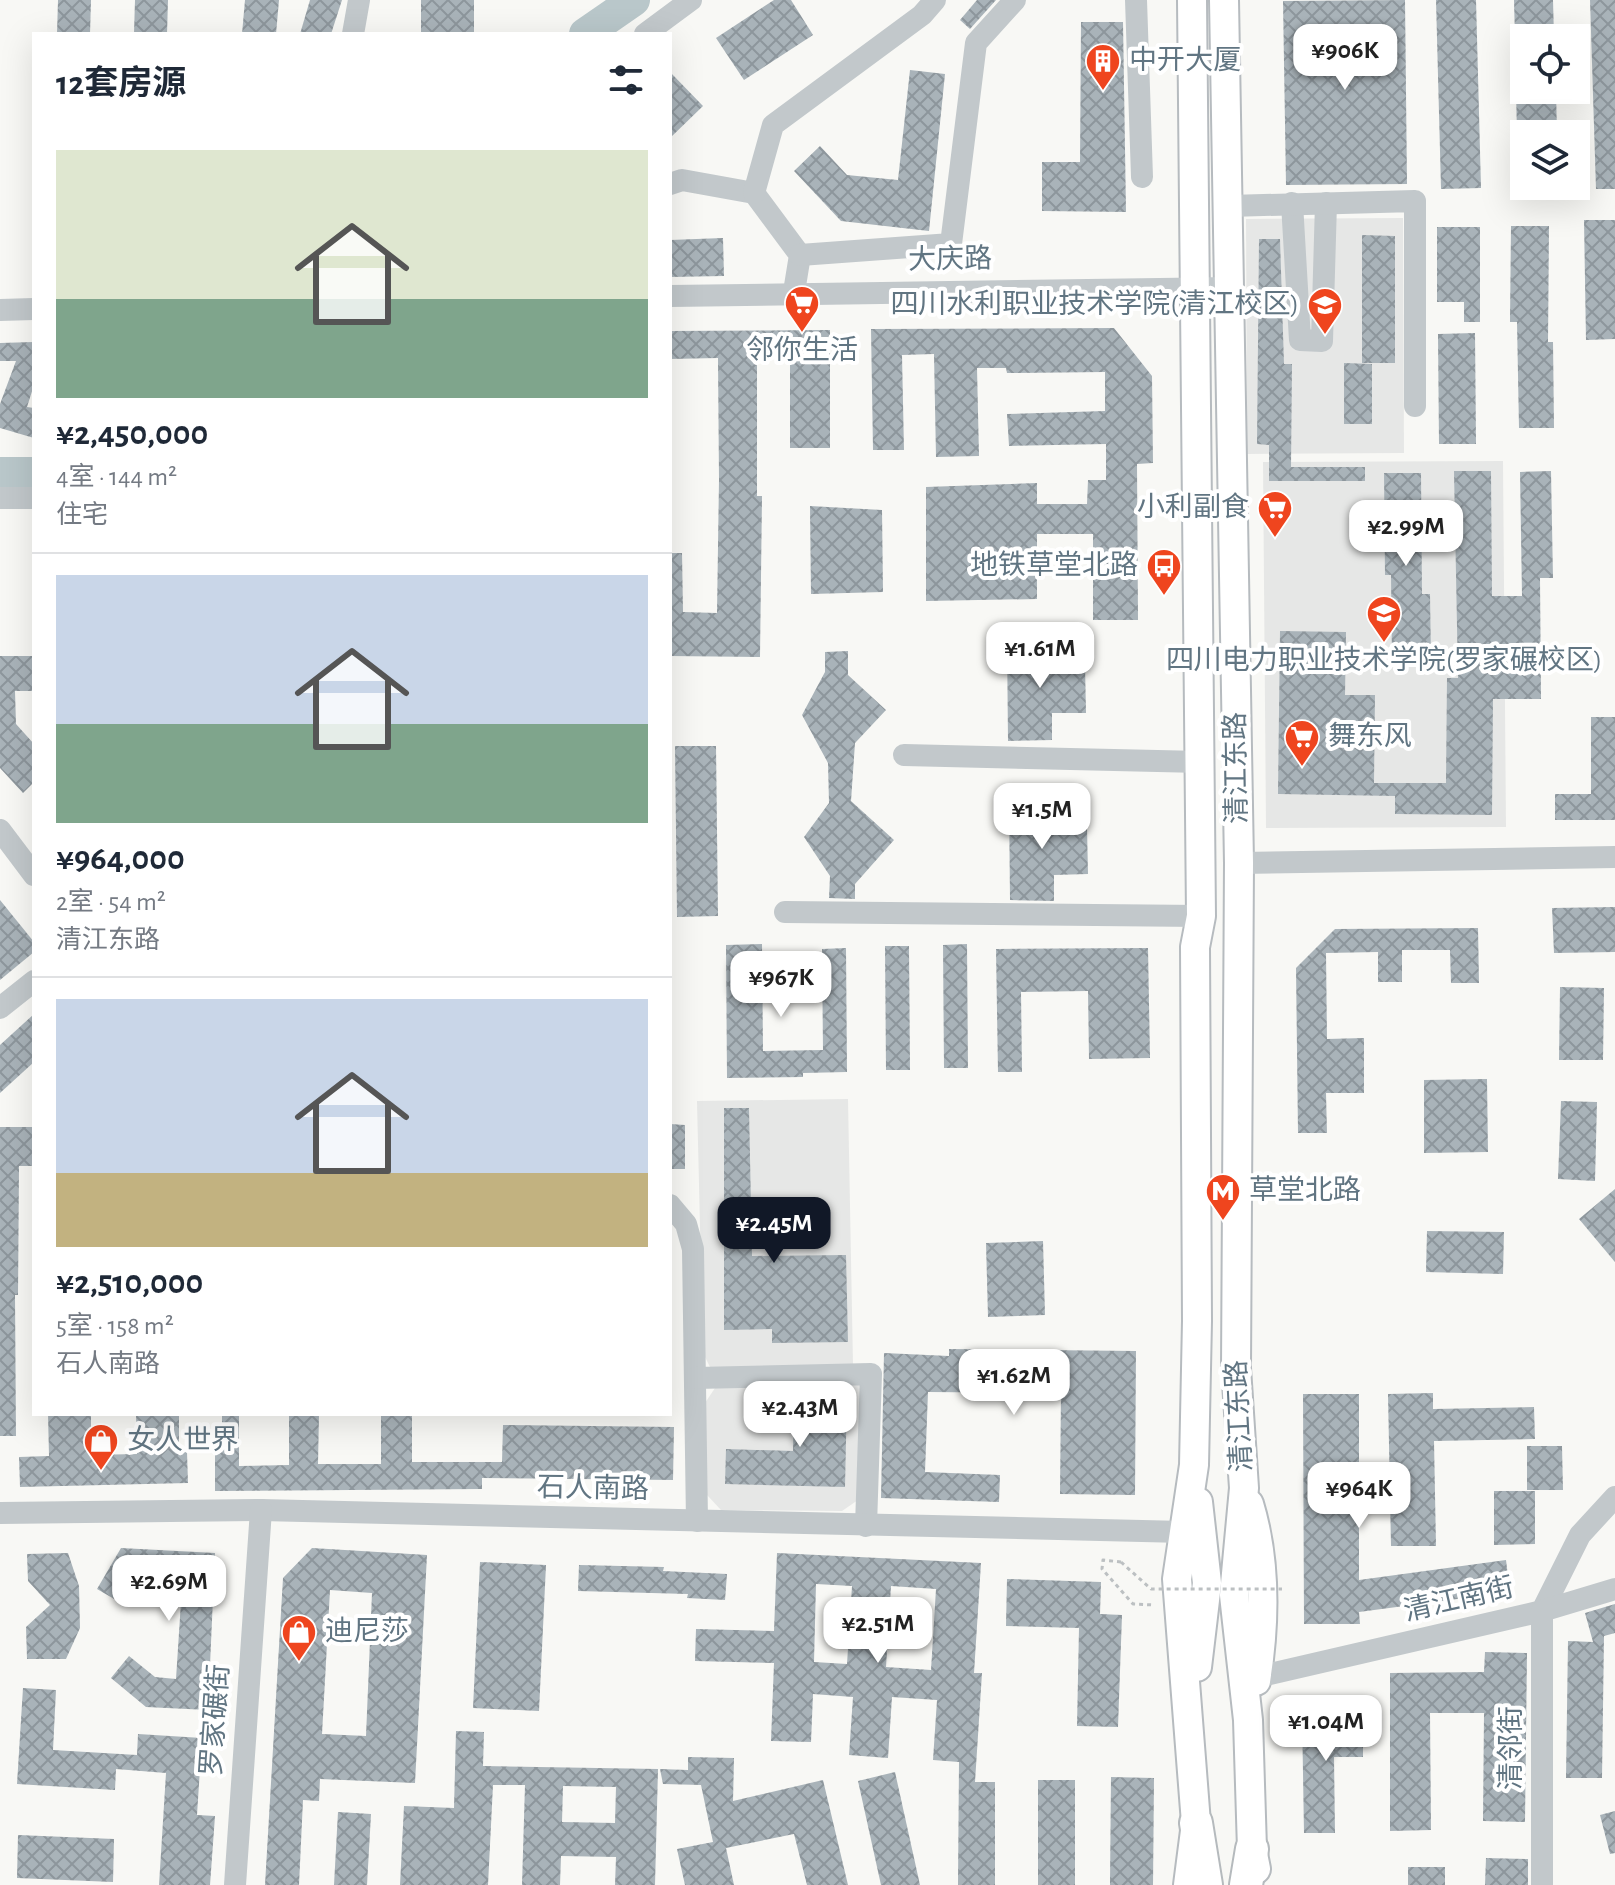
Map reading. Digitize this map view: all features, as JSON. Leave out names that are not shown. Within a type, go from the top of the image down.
[{"type":"highway","points":[[1196,1823],[1206,1885]]},
{"type":"highway","points":[[1246,1885],[1252,1849]]},
{"type":"main road","name":"清江东路","points":[[1188,1885],[1196,1823],[1191,1722],[1177,1579],[1194,1465],[1197,1321],[1195,947],[1201,916],[1192,0]]},
{"type":"main road","name":"清江东路","points":[[1224,0],[1239,863],[1236,1368],[1244,1488],[1234,1595],[1248,1720],[1252,1849],[1259,1885]]},
{"type":"main road","name":"清江东路","points":[[1191,1722],[1207,1583],[1194,1465]]},
{"type":"main road","name":"清江东路","points":[[1244,1488],[1259,1537],[1262,1617],[1257,1677],[1248,1720]]},
{"type":"street","points":[[353,32],[359,0]]},
{"type":"street","points":[[648,32],[691,0]]},
{"type":"street","points":[[754,193],[773,125],[922,15],[935,0]]},
{"type":"street","points":[[800,255],[951,244],[976,43],[1015,0]]},
{"type":"street","points":[[1136,0],[1142,177]]},
{"type":"street","points":[[672,183],[682,180],[754,193],[800,255],[794,292]]},
{"type":"street","points":[[1229,206],[1415,201],[1415,406]]},
{"type":"street","points":[[1292,203],[1300,340],[1322,341],[1326,203]]},
{"type":"street","name":"大庆路","points":[[672,296],[1231,288]]},
{"type":"street","points":[[0,310],[32,309]]},
{"type":"street","points":[[0,498],[32,498]]},
{"type":"street","points":[[904,755],[1201,762]]},
{"type":"street","points":[[0,830],[32,872]]},
{"type":"street","points":[[1239,863],[1615,857]]},
{"type":"street","points":[[785,912],[1201,916]]},
{"type":"street","points":[[0,1008],[32,983]]},
{"type":"street","points":[[672,1207],[686,1224],[693,1249],[697,1521]]},
{"type":"street","points":[[696,1378],[871,1374],[866,1526]]},
{"type":"street","name":"清江南街","points":[[1257,1677],[1542,1611],[1580,1535],[1615,1497]]},
{"type":"street","name":"石人南路","points":[[0,1513],[261,1510],[1184,1532]]},
{"type":"street","name":"罗家碾街","points":[[235,1885],[261,1510]]},
{"type":"street","points":[[1542,1611],[1615,1589]]},
{"type":"street","name":"清邻街","points":[[1542,1611],[1542,1885]]},
{"type":"path","points":[[1156,1579],[1155,1606],[1133,1604],[1102,1569],[1103,1560],[1121,1562],[1151,1589],[1282,1589]]},
{"type":"shaded area","name":"四川水利职业技术学院(清江校区)","points":[[1403,218],[1404,453],[1247,454],[1246,219]]},
{"type":"shaded area","name":"四川电力职业技术学院(罗家碾校区)","points":[[1503,461],[1506,827],[1266,828],[1263,462]]},
{"type":"shaded area","points":[[848,1099],[853,1364],[711,1369],[703,1353],[697,1101]]},
{"type":"shaded area","points":[[860,1384],[858,1500],[842,1511],[721,1510],[707,1495],[703,1406],[715,1388]]},
{"type":"building","points":[[58,0],[91,0],[90,32],[57,32]]},
{"type":"building","points":[[135,0],[168,0],[167,32],[134,32]]},
{"type":"building","points":[[245,0],[279,0],[276,32],[242,32]]},
{"type":"building","points":[[310,0],[342,0],[332,32],[301,32]]},
{"type":"building","points":[[421,0],[474,0],[474,32],[421,32]]},
{"type":"building","points":[[774,0],[791,0],[813,35],[744,80],[716,38]]},
{"type":"building","points":[[977,0],[996,0],[970,29],[960,20]]},
{"type":"building","points":[[1405,0],[1407,184],[1286,185],[1283,1]]},
{"type":"building","points":[[1436,0],[1476,0],[1481,188],[1441,189]]},
{"type":"building","points":[[1514,0],[1553,0],[1554,24],[1515,24]]},
{"type":"building","points":[[1590,0],[1615,0],[1615,189],[1596,189]]},
{"type":"building","name":"中开大厦","points":[[1081,22],[1123,22],[1126,212],[1042,211],[1042,162],[1080,162]]},
{"type":"building","points":[[910,70],[945,74],[929,231],[841,221],[794,171],[820,146],[847,175],[898,180]]},
{"type":"building","points":[[672,74],[703,106],[672,136]]},
{"type":"building","points":[[1516,104],[1556,104],[1557,120],[1517,120]]},
{"type":"building","points":[[1584,220],[1615,220],[1615,339],[1586,340]]},
{"type":"building","points":[[1511,226],[1549,226],[1548,342],[1553,342],[1554,428],[1519,428],[1517,322],[1510,322]]},
{"type":"building","points":[[1437,227],[1480,227],[1480,322],[1464,322],[1464,302],[1437,302]]},
{"type":"building","points":[[1362,235],[1395,236],[1395,363],[1362,363]]},
{"type":"building","points":[[723,238],[724,276],[672,277],[672,240]]},
{"type":"building","points":[[1259,239],[1280,239],[1284,364],[1292,364],[1291,467],[1365,467],[1365,481],[1269,481],[1269,445],[1257,444]]},
{"type":"building","points":[[1114,328],[1152,376],[1153,463],[1137,464],[1138,620],[1093,620],[1093,534],[1037,534],[1037,599],[926,601],[926,487],[1037,483],[1037,504],[1087,504],[1088,480],[1106,480],[1106,444],[1009,446],[1007,414],[1105,411],[1105,372],[1007,373],[1006,368],[977,368],[979,456],[936,457],[934,354],[902,355],[904,450],[873,450],[871,329]]},
{"type":"building","points":[[830,330],[830,448],[790,448],[790,353],[757,352],[757,496],[762,496],[760,657],[672,656],[672,553],[682,553],[683,612],[717,613],[719,480],[718,358],[672,359],[672,331]]},
{"type":"building","points":[[1475,333],[1476,444],[1439,444],[1438,334]]},
{"type":"building","points":[[32,342],[32,391],[27,407],[32,408],[32,437],[0,428],[0,404],[16,361],[0,361],[0,343]]},
{"type":"building","points":[[1344,363],[1372,364],[1372,424],[1344,424]]},
{"type":"building","points":[[1454,471],[1491,471],[1492,596],[1522,596],[1520,472],[1551,471],[1553,578],[1540,578],[1541,699],[1493,699],[1492,815],[1395,814],[1395,796],[1278,794],[1280,631],[1346,632],[1345,695],[1375,695],[1374,783],[1446,783],[1447,678],[1458,678]]},
{"type":"building","points":[[1384,473],[1421,473],[1422,594],[1430,594],[1431,660],[1392,661],[1391,575],[1385,575]]},
{"type":"building","points":[[810,506],[882,510],[883,592],[811,594]]},
{"type":"building","points":[[1007,639],[1051,639],[1052,666],[1085,665],[1086,713],[1052,713],[1052,740],[1008,741]]},
{"type":"building","points":[[848,651],[848,675],[886,710],[855,743],[851,801],[894,840],[855,884],[855,899],[829,898],[830,876],[804,837],[829,803],[828,763],[802,715],[825,672],[825,652]]},
{"type":"building","points":[[0,656],[32,656],[32,691],[15,691],[16,724],[32,742],[32,784],[23,793],[0,768]]},
{"type":"building","points":[[1591,717],[1615,717],[1615,820],[1555,820],[1555,794],[1591,794]]},
{"type":"building","points":[[675,746],[716,746],[718,916],[677,917]]},
{"type":"building","points":[[1053,800],[1054,827],[1087,827],[1088,874],[1054,875],[1054,901],[1010,900],[1009,801]]},
{"type":"building","points":[[0,900],[32,940],[32,954],[0,980]]},
{"type":"building","points":[[1615,907],[1615,952],[1554,953],[1552,908]]},
{"type":"building","points":[[1478,928],[1479,983],[1451,983],[1450,950],[1402,950],[1402,982],[1378,982],[1378,952],[1326,953],[1327,1039],[1364,1038],[1364,1093],[1326,1093],[1327,1133],[1298,1133],[1296,968],[1335,929]]},
{"type":"building","points":[[762,944],[763,1051],[823,1050],[822,949],[846,948],[847,1072],[803,1073],[803,1077],[727,1078],[726,945]]},
{"type":"building","points":[[967,944],[968,1068],[944,1068],[943,945]]},
{"type":"building","points":[[885,946],[909,946],[910,1070],[886,1070]]},
{"type":"building","points":[[1148,948],[1150,1058],[1089,1059],[1088,991],[1021,992],[1022,1072],[998,1072],[996,949]]},
{"type":"building","points":[[1560,987],[1604,988],[1603,1060],[1559,1060]]},
{"type":"building","points":[[32,1016],[32,1064],[0,1093],[0,1045]]},
{"type":"building","points":[[1487,1079],[1488,1152],[1424,1153],[1424,1080]]},
{"type":"building","points":[[1561,1101],[1597,1102],[1595,1181],[1558,1179]]},
{"type":"building","points":[[724,1108],[749,1108],[752,1256],[846,1255],[848,1342],[772,1343],[772,1329],[724,1330]]},
{"type":"building","points":[[672,1124],[685,1125],[685,1169],[672,1169]]},
{"type":"building","points":[[0,1127],[32,1127],[32,1166],[19,1166],[18,1295],[15,1295],[16,1436],[0,1436]]},
{"type":"building","points":[[1615,1189],[1615,1262],[1579,1219]]},
{"type":"building","points":[[1427,1231],[1504,1232],[1503,1274],[1426,1272]]},
{"type":"building","points":[[1043,1241],[1045,1315],[988,1317],[986,1243]]},
{"type":"building","points":[[949,1349],[1136,1351],[1135,1495],[1060,1494],[1061,1393],[928,1392],[925,1472],[1000,1475],[999,1502],[881,1498],[884,1353],[949,1356]]},
{"type":"building","points":[[1433,1393],[1433,1409],[1534,1407],[1535,1439],[1434,1441],[1436,1546],[1391,1546],[1388,1394]]},
{"type":"building","points":[[794,1394],[847,1395],[845,1487],[725,1484],[726,1449],[793,1451]]},
{"type":"building","points":[[1303,1394],[1359,1394],[1359,1580],[1506,1560],[1510,1592],[1359,1612],[1360,1624],[1304,1624]]},
{"type":"building","points":[[48,1416],[91,1416],[91,1455],[137,1454],[136,1416],[179,1416],[179,1452],[187,1452],[188,1483],[20,1487],[19,1457],[49,1456]]},
{"type":"building","points":[[222,1416],[239,1416],[239,1466],[289,1465],[289,1416],[319,1416],[318,1464],[381,1464],[381,1416],[412,1416],[412,1462],[502,1462],[503,1425],[674,1427],[673,1480],[482,1478],[482,1489],[215,1491],[215,1427],[222,1427]]},
{"type":"building","points":[[1527,1446],[1562,1446],[1563,1490],[1527,1490]]},
{"type":"building","points":[[1494,1491],[1535,1491],[1535,1544],[1494,1545]]},
{"type":"building","points":[[121,1548],[215,1553],[208,1710],[146,1707],[111,1678],[129,1656],[155,1677],[176,1679],[182,1586],[142,1583],[128,1607],[97,1589]]},
{"type":"building","points":[[312,1548],[427,1555],[415,1783],[320,1779],[319,1801],[303,1800],[299,1885],[265,1885],[283,1578]],"holes":[[[330,1590],[372,1593],[366,1736],[322,1734]]]},
{"type":"building","points":[[68,1553],[79,1586],[80,1628],[66,1659],[27,1659],[26,1627],[50,1605],[28,1581],[27,1554]]},
{"type":"building","points":[[777,1553],[981,1563],[974,1673],[982,1673],[975,1782],[995,1782],[995,1885],[958,1885],[959,1762],[933,1760],[937,1700],[892,1697],[888,1758],[849,1755],[853,1697],[813,1694],[811,1742],[771,1741],[774,1663],[695,1661],[696,1629],[774,1631]],"holes":[[[816,1584],[852,1586],[847,1664],[814,1662]],[[891,1586],[936,1589],[931,1670],[886,1667]]]},
{"type":"building","points":[[480,1562],[546,1565],[539,1711],[473,1708]]},
{"type":"building","points":[[579,1565],[664,1567],[663,1571],[727,1574],[725,1600],[687,1598],[688,1594],[578,1591]]},
{"type":"building","points":[[1007,1579],[1101,1582],[1100,1614],[1122,1615],[1118,1727],[1077,1726],[1079,1628],[1006,1626]]},
{"type":"building","points":[[1615,1604],[1615,1633],[1604,1636],[1602,1778],[1566,1778],[1568,1641],[1593,1642],[1585,1613]]},
{"type":"building","points":[[1485,1652],[1527,1653],[1525,1822],[1483,1821],[1484,1713],[1430,1713],[1431,1830],[1390,1831],[1390,1673],[1484,1672]]},
{"type":"building","points":[[23,1688],[56,1690],[53,1750],[137,1755],[138,1734],[202,1738],[197,1815],[215,1816],[210,1885],[159,1885],[166,1773],[116,1769],[115,1790],[17,1784]]},
{"type":"building","points":[[1363,1712],[1363,1757],[1334,1757],[1335,1833],[1304,1833],[1302,1713]]},
{"type":"building","points":[[456,1731],[484,1732],[483,1766],[658,1769],[655,1885],[615,1885],[616,1857],[561,1856],[560,1885],[522,1885],[525,1785],[493,1785],[488,1885],[400,1885],[404,1806],[454,1808]],"holes":[[[563,1786],[616,1787],[615,1823],[562,1822]]]},
{"type":"building","points":[[688,1757],[734,1758],[733,1801],[823,1780],[848,1885],[807,1885],[794,1834],[726,1848],[734,1885],[685,1885],[677,1849],[713,1842],[701,1785],[663,1784],[660,1769],[688,1770]]},
{"type":"building","points":[[895,1772],[920,1885],[881,1885],[858,1781]]},
{"type":"building","points":[[1111,1777],[1154,1778],[1153,1885],[1110,1885]]},
{"type":"building","points":[[1038,1780],[1075,1780],[1075,1885],[1038,1885]]},
{"type":"building","points":[[1615,1811],[1615,1853],[1610,1854],[1600,1815]]},
{"type":"building","points":[[338,1812],[371,1814],[367,1885],[334,1885]]},
{"type":"building","points":[[18,1835],[114,1839],[113,1882],[17,1878]]},
{"type":"building","points":[[1486,1858],[1528,1859],[1528,1885],[1485,1885]]},
{"type":"building","points":[[1408,1867],[1445,1867],[1445,1885],[1408,1885]]},
{"type":"waterway","points":[[588,32],[634,0]]},
{"type":"waterway","points":[[0,473],[32,473]]},
{"type":"place","name":"中开大厦","points":[[1103,92]]},
{"type":"place","name":"邻你生活","points":[[802,334]]},
{"type":"place","name":"四川水利职业技术学院(清江校区)","points":[[1325,336]]},
{"type":"place","name":"小利副食","points":[[1275,539]]},
{"type":"place","name":"地铁草堂北路","points":[[1164,597]]},
{"type":"place","name":"四川电力职业技术学院(罗家碾校区)","points":[[1384,644]]},
{"type":"place","name":"舞东风","points":[[1302,768]]},
{"type":"place","name":"草堂北路","points":[[1223,1222]]},
{"type":"place","name":"女人世界","points":[[101,1472]]},
{"type":"place","name":"迪尼莎","points":[[299,1663]]}]
